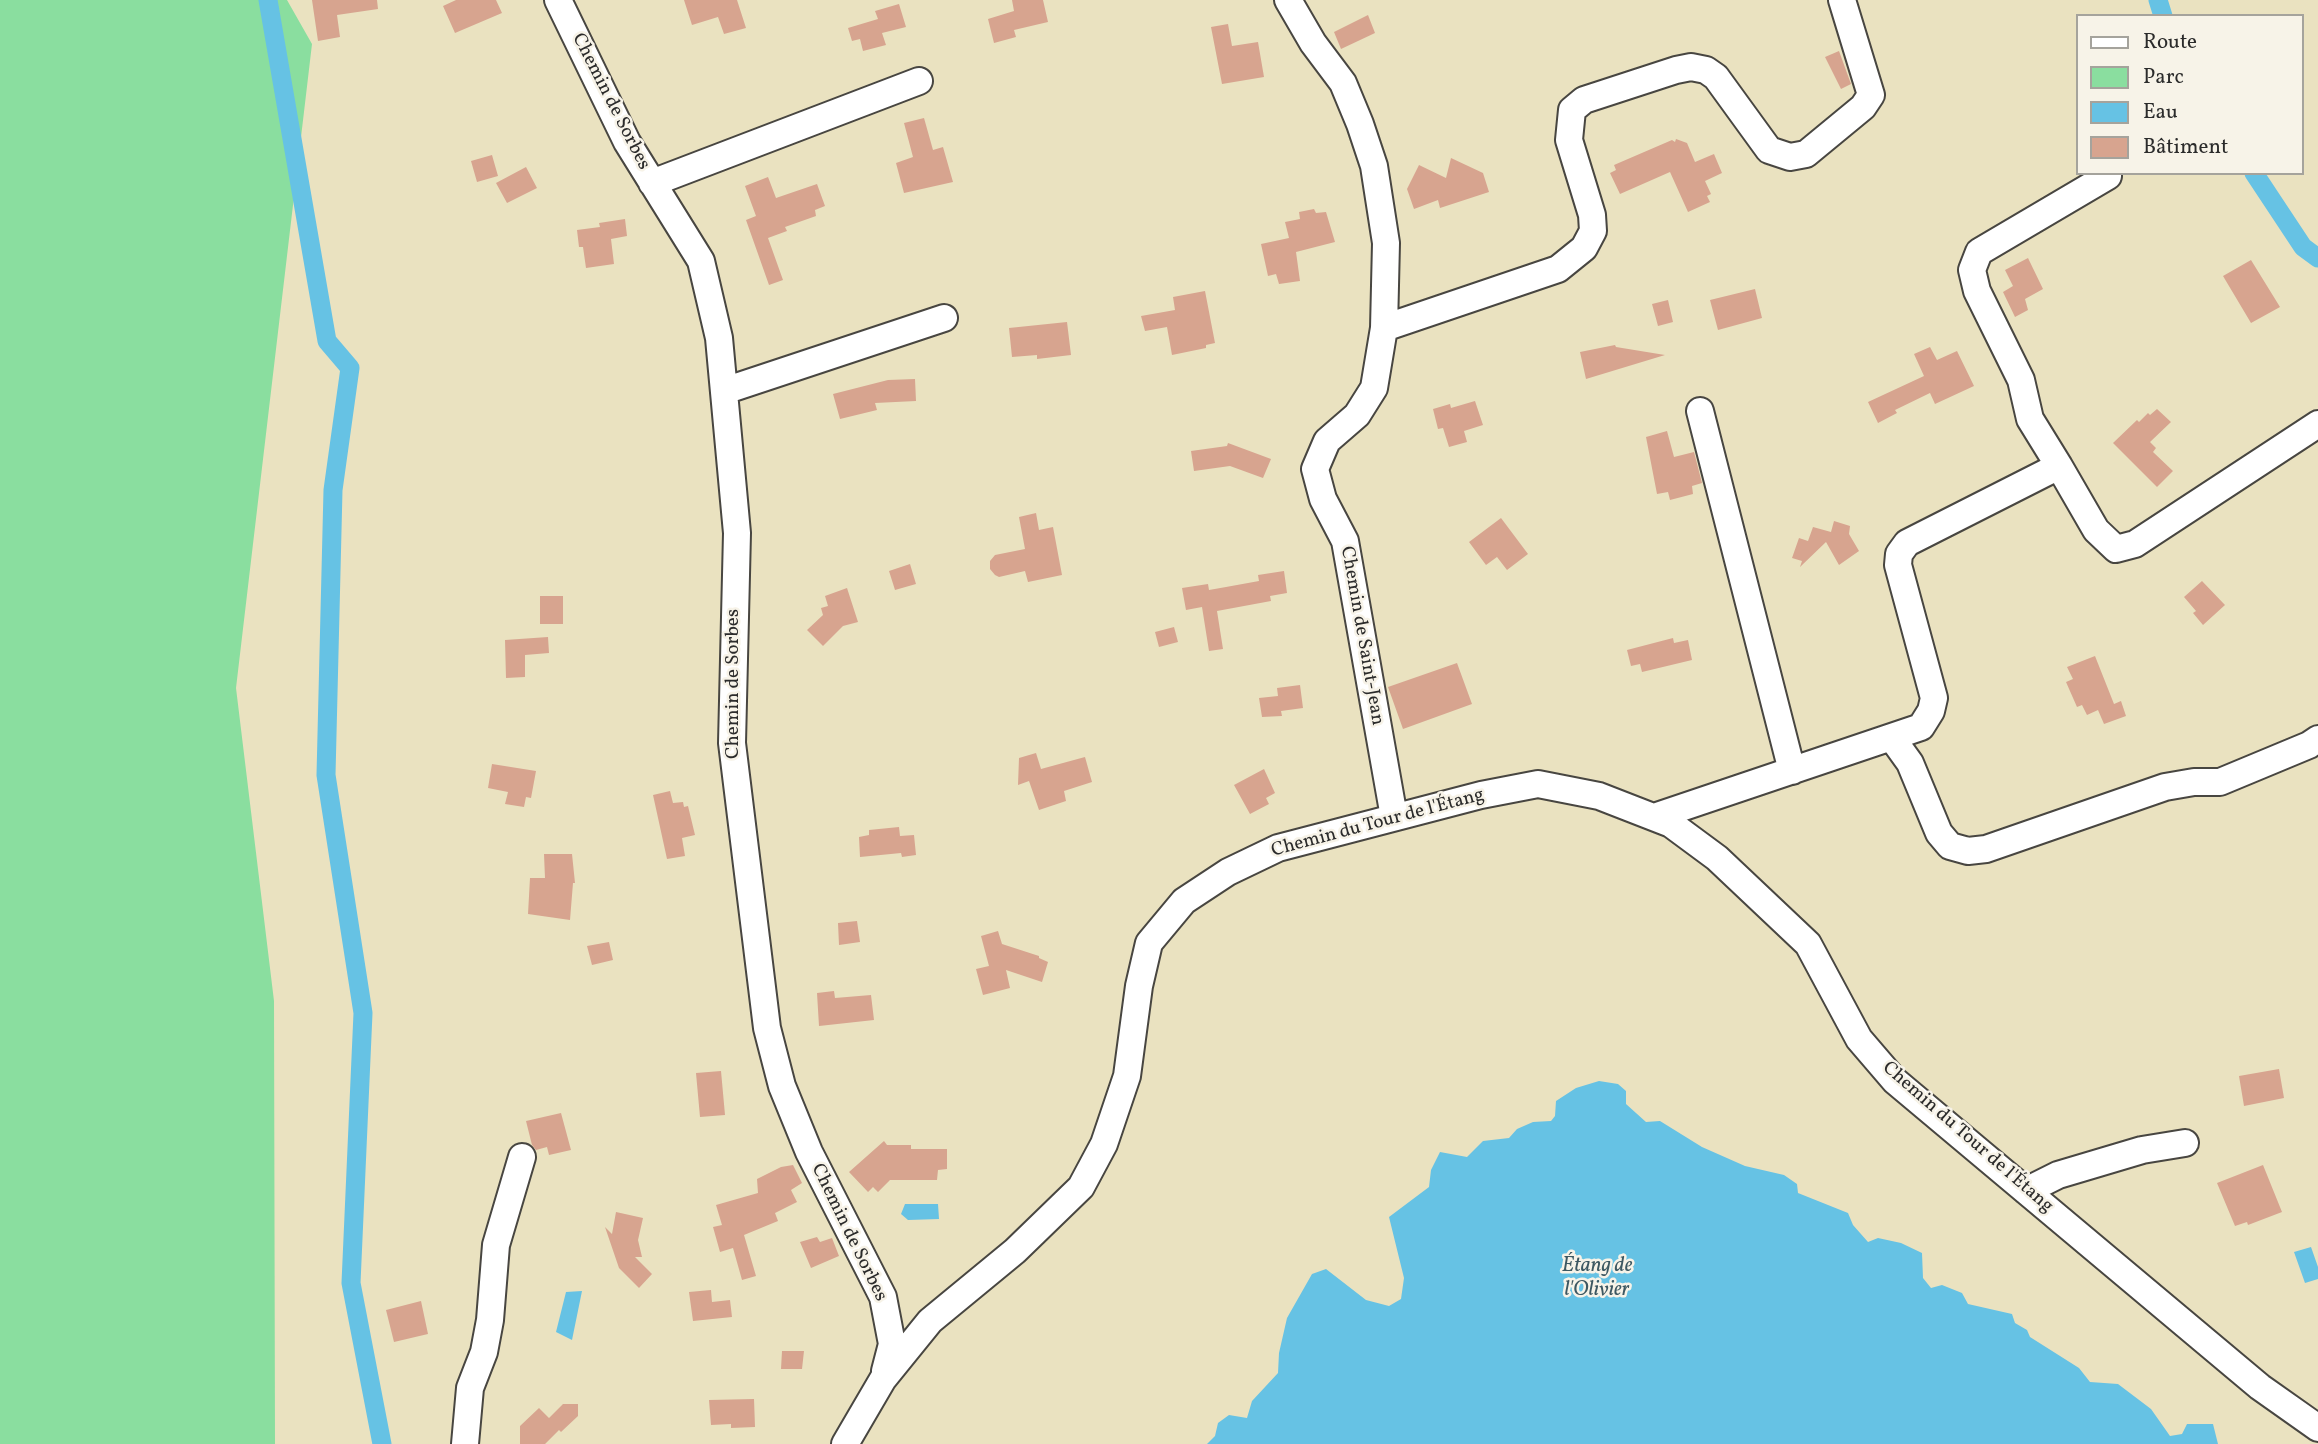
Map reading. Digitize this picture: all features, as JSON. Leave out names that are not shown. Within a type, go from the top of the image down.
[{"type":"street","name":"Chemin de Sorbes","points":[[558,0],[627,142],[701,261],[719,338],[737,533],[733,743],[767,1028],[782,1086],[809,1152],[883,1297],[892,1344],[883,1379]]},
{"type":"street","name":"Chemin de Saint-Jean","points":[[1288,0],[1313,43],[1343,82],[1360,124],[1374,166],[1386,243],[1384,328],[1374,388],[1357,415],[1327,441],[1315,469],[1323,499],[1345,541],[1394,817]]},
{"type":"street","points":[[1384,328],[1558,269],[1584,248],[1593,231],[1592,215],[1569,140],[1572,110],[1584,100],[1676,70],[1690,67],[1706,70],[1717,77],[1769,150],[1790,157],[1806,154],[1863,107],[1871,95],[1842,0]]},
{"type":"street","points":[[652,183],[919,81]]},
{"type":"street","points":[[2108,176],[1979,252],[1972,270],[1977,292],[2021,380],[2030,419],[2096,530],[2116,549],[2135,544],[2318,424]]},
{"type":"street","points":[[724,391],[944,318]]},
{"type":"street","points":[[1700,411],[1792,771]]},
{"type":"street","points":[[1654,817],[1922,727],[1931,711],[1934,698],[1898,565],[1899,554],[1907,543],[2059,466]]},
{"type":"street","points":[[1892,738],[1910,763],[1940,833],[1950,846],[1968,852],[1986,849],[2165,787],[2194,782],[2220,782],[2318,739]]},
{"type":"street","name":"Chemin du Tour de l'Étang","points":[[845,1444],[883,1379],[930,1321],[1015,1251],[1081,1187],[1104,1144],[1127,1076],[1139,986],[1149,943],[1184,901],[1228,872],[1278,848],[1481,795],[1538,784],[1600,796],[1671,824],[1717,858],[1808,944],[1859,1040],[1895,1081],[2260,1387],[2318,1428]]},
{"type":"street","points":[[2026,1191],[2070,1171],[2141,1150],[2185,1143]]},
{"type":"street","points":[[465,1444],[470,1388],[484,1352],[490,1320],[496,1245],[522,1157]]},
{"type":"green space","points":[[0,0],[287,0],[312,44],[236,688],[274,1001],[275,1444],[0,1444]]},
{"type":"water","name":"Étang de l'Olivier","points":[[1599,1081],[1618,1084],[1626,1091],[1626,1104],[1646,1122],[1660,1121],[1702,1147],[1745,1166],[1784,1175],[1797,1184],[1798,1193],[1848,1213],[1853,1225],[1868,1242],[1878,1238],[1901,1243],[1922,1253],[1923,1278],[1931,1288],[1942,1285],[1962,1293],[1968,1304],[2012,1314],[2015,1323],[2027,1330],[2030,1337],[2079,1368],[2090,1382],[2118,1384],[2151,1409],[2170,1436],[2182,1434],[2187,1424],[2213,1424],[2218,1444],[1207,1444],[1215,1436],[1218,1423],[1229,1415],[1247,1418],[1252,1401],[1278,1373],[1279,1353],[1287,1318],[1312,1274],[1326,1269],[1366,1300],[1389,1306],[1401,1299],[1404,1278],[1389,1217],[1429,1187],[1431,1170],[1440,1152],[1467,1157],[1483,1141],[1509,1138],[1517,1129],[1533,1122],[1551,1121],[1555,1116],[1556,1101],[1576,1088]]},
{"type":"water","points":[[905,1204],[938,1204],[939,1219],[908,1220],[901,1214]]},
{"type":"water","points":[[2311,1247],[2318,1267],[2318,1279],[2305,1283],[2294,1252]]},
{"type":"water","points":[[582,1291],[572,1340],[556,1332],[566,1292]]},
{"type":"building","points":[[312,0],[377,0],[378,9],[337,15],[340,37],[318,41]]},
{"type":"building","points":[[456,0],[496,0],[502,13],[455,33],[443,6]]},
{"type":"building","points":[[684,0],[737,0],[746,28],[724,34],[718,17],[692,25]]},
{"type":"building","points":[[1012,0],[1043,0],[1048,22],[1014,30],[1016,37],[994,43],[988,19],[1014,11]]},
{"type":"building","points":[[899,4],[906,27],[882,33],[886,45],[863,51],[860,39],[852,41],[848,28],[878,19],[875,11]]},
{"type":"building","points":[[1368,15],[1375,33],[1341,49],[1334,32]]},
{"type":"building","points":[[1228,24],[1232,46],[1258,42],[1264,77],[1222,84],[1211,27]]},
{"type":"building","points":[[1839,51],[1851,84],[1841,89],[1825,57]]},
{"type":"building","points":[[924,118],[933,150],[943,147],[953,182],[904,193],[896,163],[913,157],[904,123]]},
{"type":"building","points":[[1676,139],[1687,143],[1695,162],[1714,154],[1722,173],[1705,181],[1711,194],[1707,196],[1710,202],[1688,212],[1670,172],[1620,194],[1610,173],[1616,170],[1614,165],[1672,140],[1675,142]]},
{"type":"building","points":[[492,155],[498,176],[477,182],[471,161]]},
{"type":"building","points":[[1451,158],[1483,173],[1489,192],[1440,208],[1438,200],[1414,209],[1407,189],[1419,165],[1446,178]]},
{"type":"building","points":[[526,167],[537,188],[507,203],[496,183]]},
{"type":"building","points":[[768,177],[776,198],[817,184],[825,206],[815,210],[816,216],[785,227],[787,231],[768,238],[783,280],[769,285],[746,220],[756,216],[745,186]]},
{"type":"building","points":[[1314,209],[1316,213],[1326,212],[1335,242],[1296,252],[1300,281],[1279,284],[1276,274],[1268,276],[1261,244],[1289,238],[1285,222],[1300,219],[1299,212]]},
{"type":"building","points":[[625,219],[627,236],[611,239],[614,264],[586,268],[577,230],[600,227],[599,223]]},
{"type":"building","points":[[2028,258],[2043,289],[2025,299],[2028,310],[2015,317],[2003,292],[2013,286],[2005,270]]},
{"type":"building","points":[[2251,260],[2280,307],[2251,323],[2223,276]]},
{"type":"building","points":[[1755,289],[1762,318],[1718,330],[1710,300]]},
{"type":"building","points":[[1205,291],[1215,343],[1206,345],[1206,348],[1172,355],[1167,327],[1145,331],[1141,316],[1175,310],[1173,297]]},
{"type":"building","points":[[1668,300],[1673,322],[1658,326],[1652,304]]},
{"type":"building","points":[[1067,322],[1071,355],[1037,359],[1037,355],[1012,357],[1009,328]]},
{"type":"building","points":[[1615,345],[1665,355],[1586,379],[1580,352]]},
{"type":"building","points":[[1930,347],[1937,360],[1957,351],[1974,386],[1935,404],[1930,393],[1895,410],[1897,413],[1878,423],[1868,402],[1924,376],[1914,354]]},
{"type":"building","points":[[915,379],[916,401],[875,403],[877,410],[840,419],[833,394],[888,380]]},
{"type":"building","points":[[1475,401],[1483,425],[1464,431],[1467,442],[1449,447],[1443,428],[1438,429],[1433,409],[1450,404],[1451,408]]},
{"type":"building","points":[[2157,409],[2171,422],[2150,442],[2156,448],[2153,452],[2173,471],[2157,487],[2113,443],[2137,420],[2139,422]]},
{"type":"building","points":[[1667,431],[1674,457],[1694,452],[1702,483],[1692,486],[1693,494],[1670,500],[1668,492],[1657,494],[1646,437]]},
{"type":"building","points":[[1228,443],[1271,459],[1263,478],[1230,466],[1194,471],[1191,451],[1227,446]]},
{"type":"building","points":[[1036,513],[1039,530],[1053,527],[1062,575],[1028,582],[1025,571],[999,577],[995,575],[990,569],[990,561],[995,555],[1025,549],[1019,517]]},
{"type":"building","points":[[1501,518],[1528,554],[1507,570],[1497,557],[1486,565],[1469,542]]},
{"type":"building","points":[[1834,521],[1850,526],[1849,534],[1859,551],[1839,565],[1826,542],[1800,567],[1802,561],[1792,558],[1799,538],[1808,541],[1813,527],[1831,532]]},
{"type":"building","points":[[910,564],[916,584],[895,590],[889,571]]},
{"type":"building","points":[[1284,571],[1287,593],[1270,596],[1271,601],[1217,611],[1223,649],[1209,651],[1202,607],[1186,610],[1182,588],[1208,584],[1209,590],[1259,581],[1258,575]]},
{"type":"building","points":[[2202,581],[2225,605],[2203,625],[2184,597]]},
{"type":"building","points":[[847,588],[858,622],[843,626],[823,646],[807,630],[823,615],[821,608],[828,606],[825,596]]},
{"type":"building","points":[[540,596],[563,596],[563,624],[540,624]]},
{"type":"building","points":[[1174,627],[1178,642],[1159,647],[1155,632]]},
{"type":"building","points":[[548,637],[549,653],[525,655],[525,677],[506,678],[505,640]]},
{"type":"building","points":[[1673,638],[1674,643],[1688,640],[1692,660],[1642,672],[1640,664],[1631,666],[1627,650]]},
{"type":"building","points":[[2095,656],[2114,704],[2121,701],[2126,716],[2104,724],[2098,710],[2087,715],[2082,705],[2077,707],[2066,682],[2073,679],[2067,667]]},
{"type":"building","points":[[1457,663],[1472,704],[1403,729],[1388,687]]},
{"type":"building","points":[[1300,685],[1303,708],[1281,711],[1282,716],[1262,717],[1259,698],[1278,696],[1277,688]]},
{"type":"building","points":[[1036,753],[1041,769],[1085,757],[1092,782],[1064,791],[1066,801],[1039,810],[1029,781],[1018,785],[1019,758]]},
{"type":"building","points":[[492,764],[536,771],[531,798],[526,797],[524,807],[505,804],[508,792],[488,788]]},
{"type":"building","points":[[1264,769],[1275,793],[1266,798],[1269,804],[1250,814],[1234,785]]},
{"type":"building","points":[[670,791],[673,803],[683,802],[684,807],[688,806],[695,835],[682,838],[685,856],[667,859],[653,795]]},
{"type":"building","points":[[899,827],[900,836],[914,835],[916,855],[902,857],[901,853],[860,857],[859,837],[869,835],[869,830]]},
{"type":"building","points":[[544,854],[572,854],[575,883],[570,920],[528,914],[530,878],[545,878]]},
{"type":"building","points":[[857,921],[860,942],[839,945],[838,923]]},
{"type":"building","points":[[998,931],[1002,944],[1039,956],[1048,962],[1042,982],[1006,970],[1010,988],[983,995],[976,969],[989,966],[981,936]]},
{"type":"building","points":[[609,942],[613,960],[592,965],[587,946]]},
{"type":"building","points":[[834,991],[835,998],[871,995],[874,1020],[819,1026],[817,993]]},
{"type":"building","points":[[2279,1069],[2284,1098],[2244,1106],[2239,1076]]},
{"type":"building","points":[[721,1071],[725,1115],[700,1117],[696,1073]]},
{"type":"building","points":[[561,1113],[571,1150],[549,1155],[547,1147],[536,1150],[532,1145],[526,1121]]},
{"type":"building","points":[[884,1141],[887,1145],[911,1145],[911,1149],[947,1149],[947,1169],[938,1170],[937,1180],[890,1180],[878,1192],[873,1187],[868,1192],[849,1172]]},
{"type":"building","points":[[793,1165],[802,1183],[791,1190],[797,1202],[775,1213],[778,1221],[744,1235],[756,1276],[742,1280],[733,1248],[720,1252],[713,1227],[722,1225],[716,1205],[758,1193],[757,1179],[781,1167]]},
{"type":"building","points":[[2263,1165],[2282,1212],[2248,1225],[2247,1222],[2235,1226],[2217,1183]]},
{"type":"building","points":[[616,1212],[643,1218],[638,1240],[642,1257],[635,1257],[652,1274],[639,1288],[619,1268],[605,1227],[612,1234]]},
{"type":"building","points":[[817,1237],[820,1242],[832,1238],[839,1256],[811,1268],[800,1242]]},
{"type":"building","points":[[711,1290],[712,1302],[730,1300],[732,1317],[693,1321],[689,1292]]},
{"type":"building","points":[[421,1301],[428,1334],[394,1342],[386,1310]]},
{"type":"building","points":[[782,1351],[804,1351],[802,1369],[781,1369]]},
{"type":"building","points":[[754,1399],[755,1427],[711,1425],[709,1400]]},
{"type":"building","points":[[563,1404],[578,1404],[578,1416],[545,1444],[520,1444],[520,1426],[539,1408],[549,1418]]},
{"type":"waterway","points":[[268,0],[327,341],[350,368],[333,490],[326,775],[363,1013],[351,1283],[382,1444]]},
{"type":"waterway","points":[[2158,0],[2162,14]]},
{"type":"waterway","points":[[2255,175],[2303,247],[2318,258]]}]
